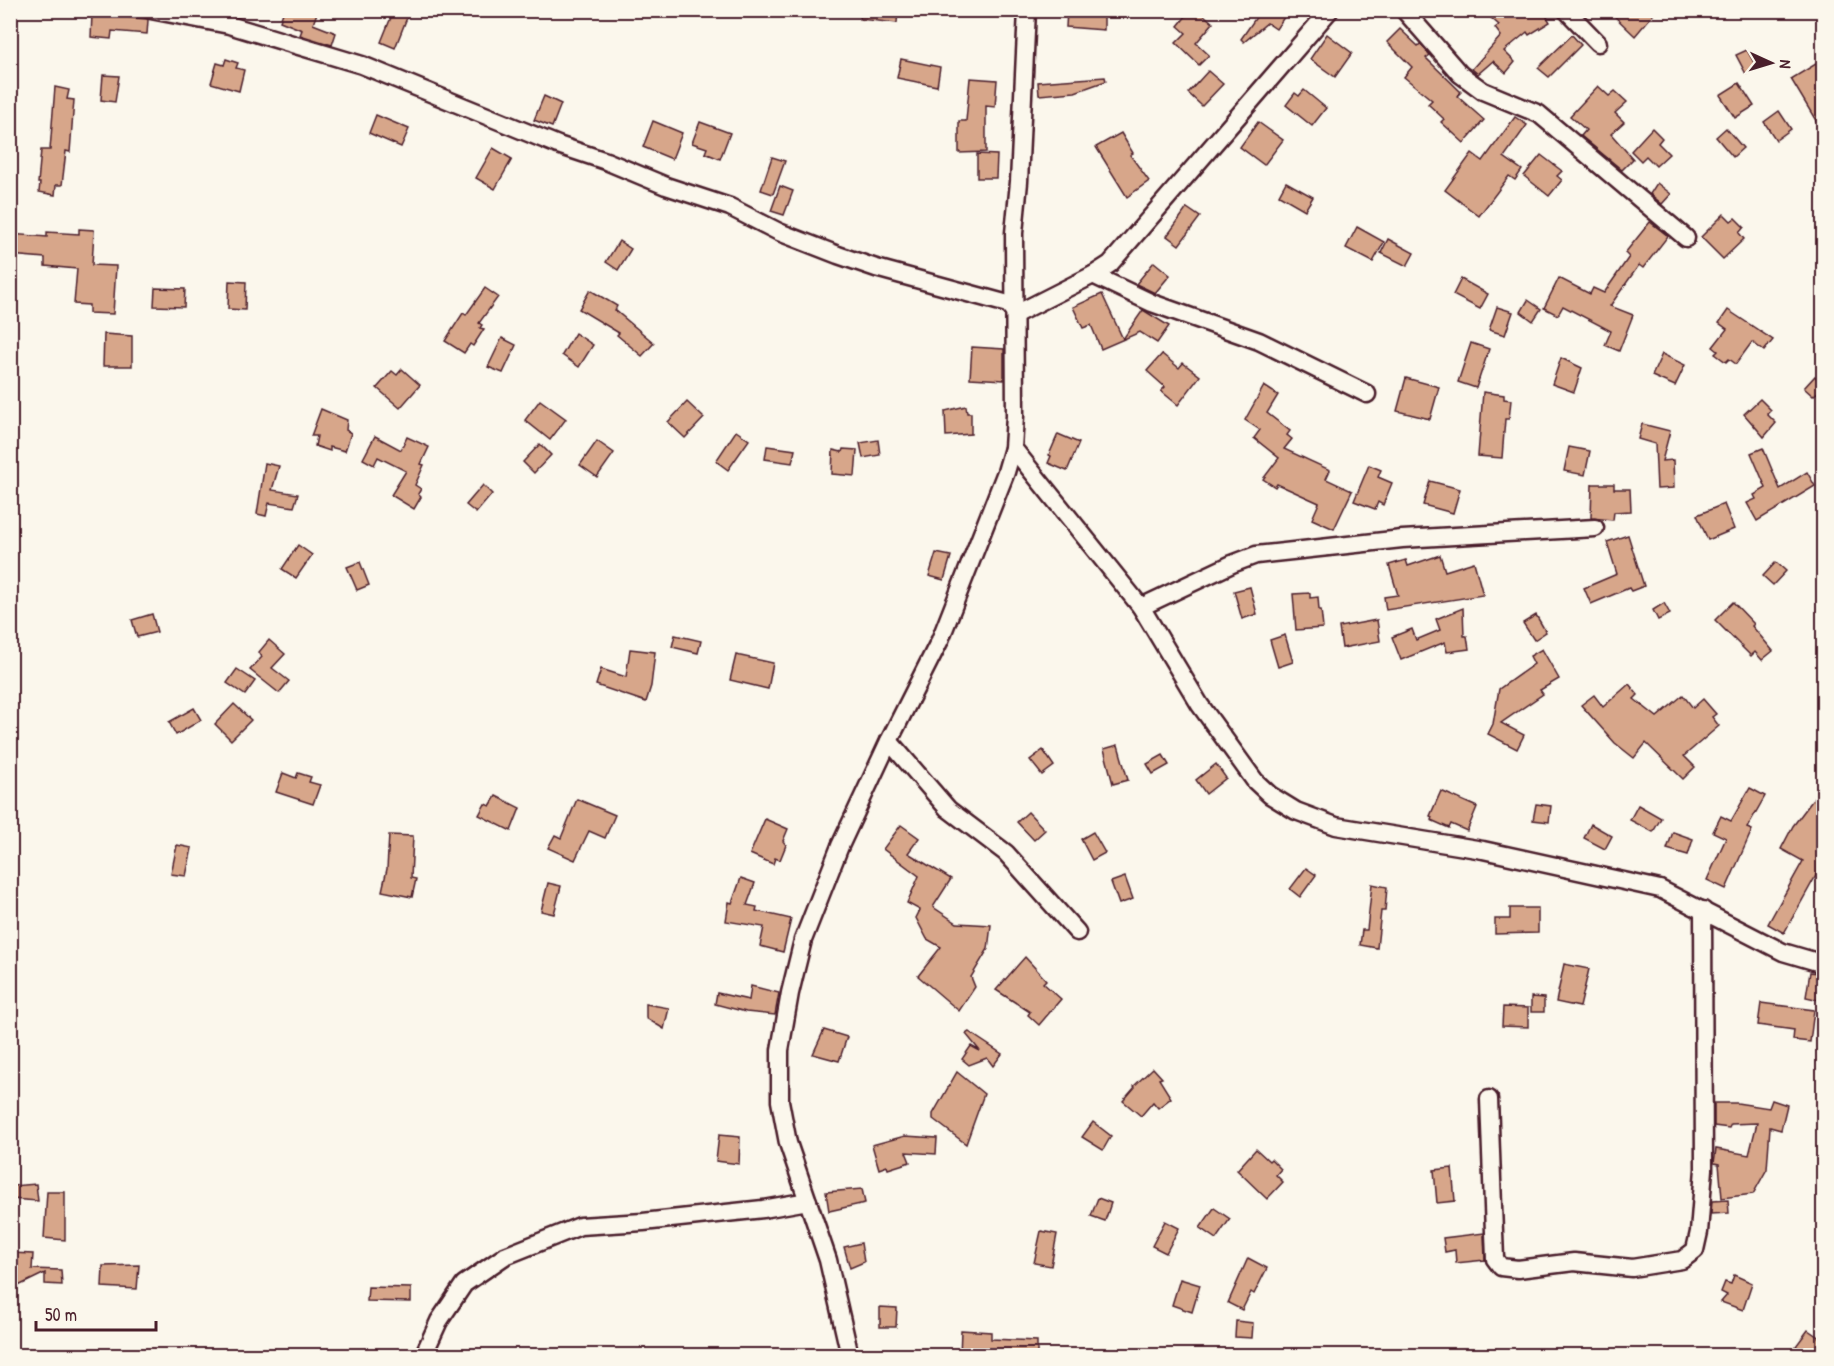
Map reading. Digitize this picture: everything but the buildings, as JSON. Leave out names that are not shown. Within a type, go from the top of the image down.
[{"type":"street","points":[[151,10],[229,25],[362,65],[558,145],[606,161],[666,186],[730,207],[778,232],[838,255],[876,268],[1008,304],[1016,314]]},
{"type":"street","points":[[850,1356],[828,1260],[788,1143],[780,1101],[780,1050],[790,993],[803,940],[840,846],[940,640],[1006,472],[1013,448],[1016,314],[1014,233],[1027,10]]},
{"type":"street","points":[[1016,314],[1093,276],[1110,264],[1330,10]]},
{"type":"street","points":[[1404,10],[1460,74],[1483,91],[1539,114],[1686,238]]},
{"type":"street","points":[[1566,10],[1598,43]]},
{"type":"street","points":[[1093,276],[1152,303],[1259,342],[1367,394]]},
{"type":"street","points":[[1013,448],[1141,607],[1200,705],[1255,782],[1270,795],[1296,811],[1336,826],[1483,850],[1659,889],[1783,952],[1824,964]]},
{"type":"street","points":[[1141,607],[1256,555],[1402,539],[1595,528]]},
{"type":"street","points":[[889,741],[948,809],[1006,853],[1077,932]]},
{"type":"street","points":[[1489,1099],[1495,1258],[1501,1267],[1518,1269],[1574,1263],[1632,1268],[1682,1260],[1695,1250],[1699,1232],[1704,1169],[1703,910]]},
{"type":"street","points":[[423,1356],[440,1321],[464,1284],[505,1256],[527,1247],[580,1226],[643,1222],[763,1209],[808,1201]]}]
